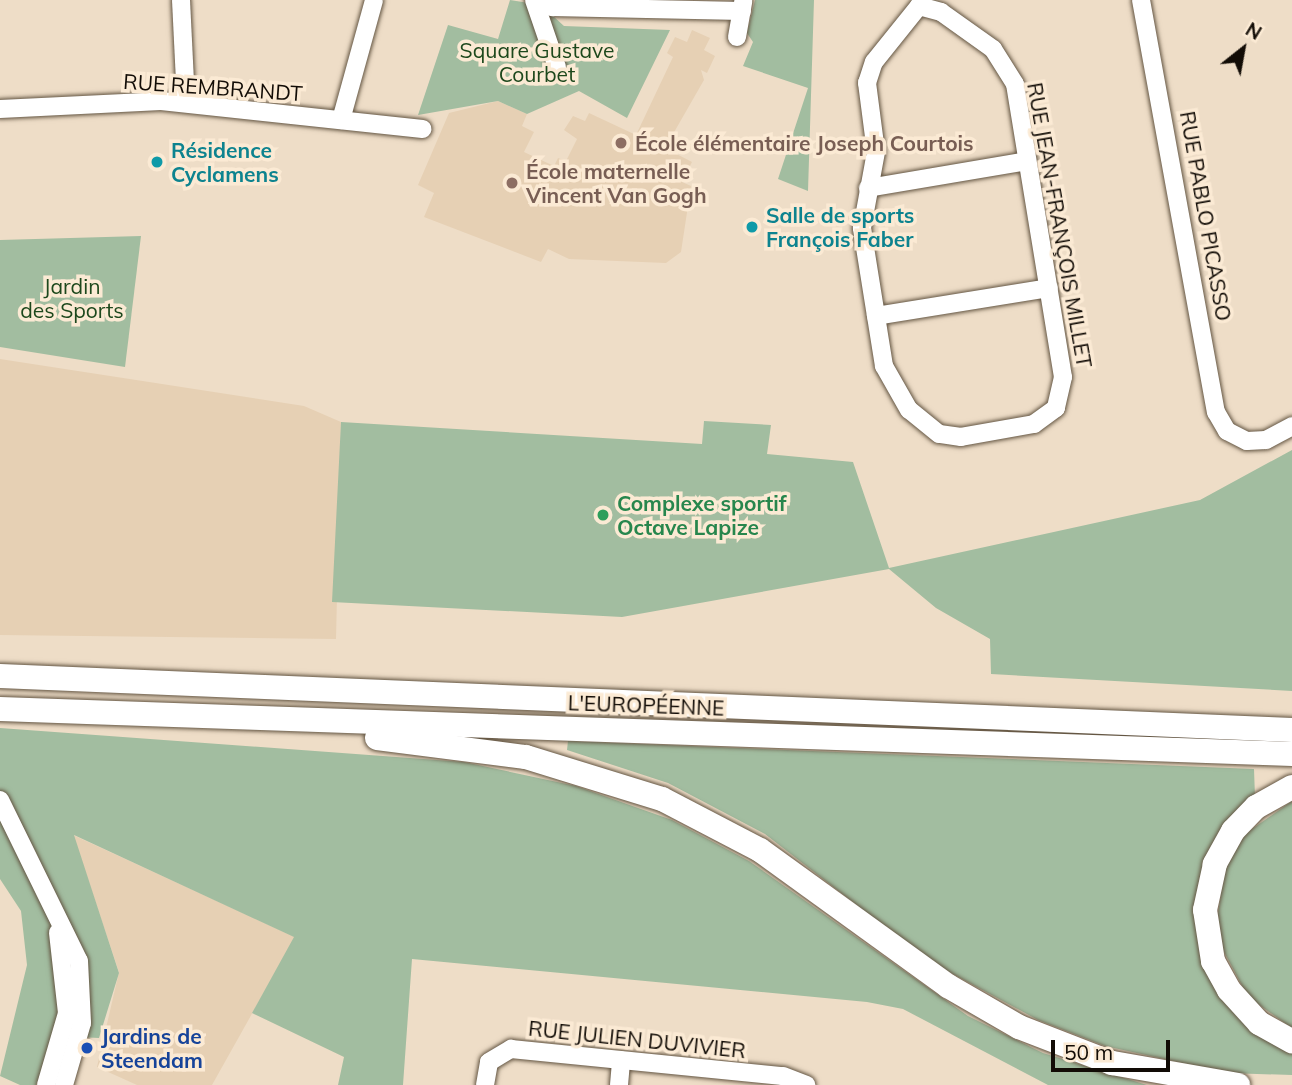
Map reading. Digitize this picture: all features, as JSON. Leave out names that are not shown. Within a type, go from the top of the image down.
[{"type":"highway","name":"L'EUROPÉENNE","points":[[0,676],[336,693],[1292,730]]},
{"type":"highway","points":[[336,693],[600,688],[1292,713]]},
{"type":"highway","name":"L'EUROPÉENNE","points":[[0,709],[1292,754]]},
{"type":"highway","points":[[129,714],[491,750],[605,778],[691,812],[760,850],[948,986],[1019,1027],[1133,1068],[1238,1085]]},
{"type":"highway","points":[[1292,787],[1256,807],[1233,831],[1215,864],[1205,910],[1213,961],[1229,990],[1259,1023],[1292,1041]]},
{"type":"street","points":[[181,0],[186,103]]},
{"type":"street","points":[[341,120],[374,0]]},
{"type":"street","points":[[535,0],[558,8],[742,6],[737,37]]},
{"type":"street","points":[[535,0],[557,67]]},
{"type":"street","name":"RUE PABLO PICASSO","points":[[1141,0],[1152,32],[1216,412],[1233,435],[1261,442],[1292,426]]},
{"type":"street","name":"RUE JEAN-FRANÇOIS MILLET","points":[[918,3],[941,12],[1004,62],[1015,84],[1027,161],[1063,377],[1060,402],[1034,424],[968,436],[932,431],[909,410],[886,372],[862,228],[876,152],[868,74],[918,3]]},
{"type":"street","name":"RUE REMBRANDT","points":[[0,109],[186,103],[423,129]]},
{"type":"street","points":[[868,188],[1027,161]]},
{"type":"street","points":[[876,316],[1049,288]]},
{"type":"street","points":[[0,800],[64,922],[81,970],[82,1023],[64,1085]]},
{"type":"street","points":[[20,839],[66,966],[65,1027],[46,1085]]},
{"type":"street","name":"RUE JULIEN DUVIVIER","points":[[485,1085],[489,1062],[506,1050],[789,1076],[806,1085]]},
{"type":"street","points":[[619,1085],[621,1060]]},
{"type":"shaded area","points":[[692,30],[710,38],[704,50],[715,56],[707,73],[701,70],[704,80],[665,148],[692,162],[682,182],[691,186],[681,252],[666,263],[569,259],[548,249],[541,262],[424,217],[434,193],[418,185],[449,113],[498,101],[527,114],[522,126],[534,132],[524,152],[554,166],[558,158],[566,161],[577,139],[564,130],[573,116],[585,121],[589,113],[636,135],[673,57],[667,53],[675,37],[687,42]]},
{"type":"shaded area","points":[[0,359],[304,406],[341,422],[336,639],[0,635]]},
{"type":"shaded area","points":[[73,835],[295,937],[212,1085],[137,1085],[97,1067],[119,972]]},
{"type":"green space","name":"Square Gustave Courbet","points":[[510,0],[541,5],[564,26],[670,30],[627,118],[579,91],[527,114],[498,101],[418,115],[448,25],[498,39]]},
{"type":"green space","points":[[755,0],[814,0],[808,191],[778,179],[808,88],[743,66],[753,42],[747,33]]},
{"type":"green space","name":"Jardin des Sports","points":[[141,236],[125,367],[0,347],[0,240]]},
{"type":"green space","name":"Complexe sportif Octave Lapize","points":[[704,421],[771,425],[767,454],[853,462],[889,568],[1200,500],[1292,450],[1292,691],[991,674],[990,639],[936,608],[889,569],[622,617],[332,602],[341,422],[702,444]]},
{"type":"green space","points":[[0,728],[464,762],[576,786],[672,820],[749,861],[968,1016],[1043,1053],[1147,1085],[1048,1085],[903,1009],[867,1002],[412,959],[403,1085],[338,1085],[344,1057],[252,1013],[294,937],[74,835],[119,973],[99,1038],[56,1036],[36,1085],[20,1085],[0,1076],[27,965],[21,911],[0,879]]},
{"type":"green space","points":[[568,741],[1254,769],[1255,797],[1231,819],[1204,964],[1292,1052],[1292,1075],[1228,1073],[1105,1046],[1038,1020],[929,961],[765,834],[668,783],[567,750]]},
{"type":"green space","points":[[1292,801],[1292,1028],[1248,997],[1222,948],[1218,914],[1225,867],[1242,836]]},
{"type":"place","name":"École élémentaire Joseph Courtois","points":[[621,143]]},
{"type":"place","name":"Résidence Cyclamens","points":[[157,162]]},
{"type":"place","name":"École maternelle Vincent Van Gogh","points":[[512,183]]},
{"type":"place","name":"Salle de sports François Faber","points":[[752,227]]},
{"type":"place","name":"Complexe sportif Octave Lapize","points":[[603,515]]},
{"type":"place","name":"Jardins de Steendam","points":[[87,1048]]}]
